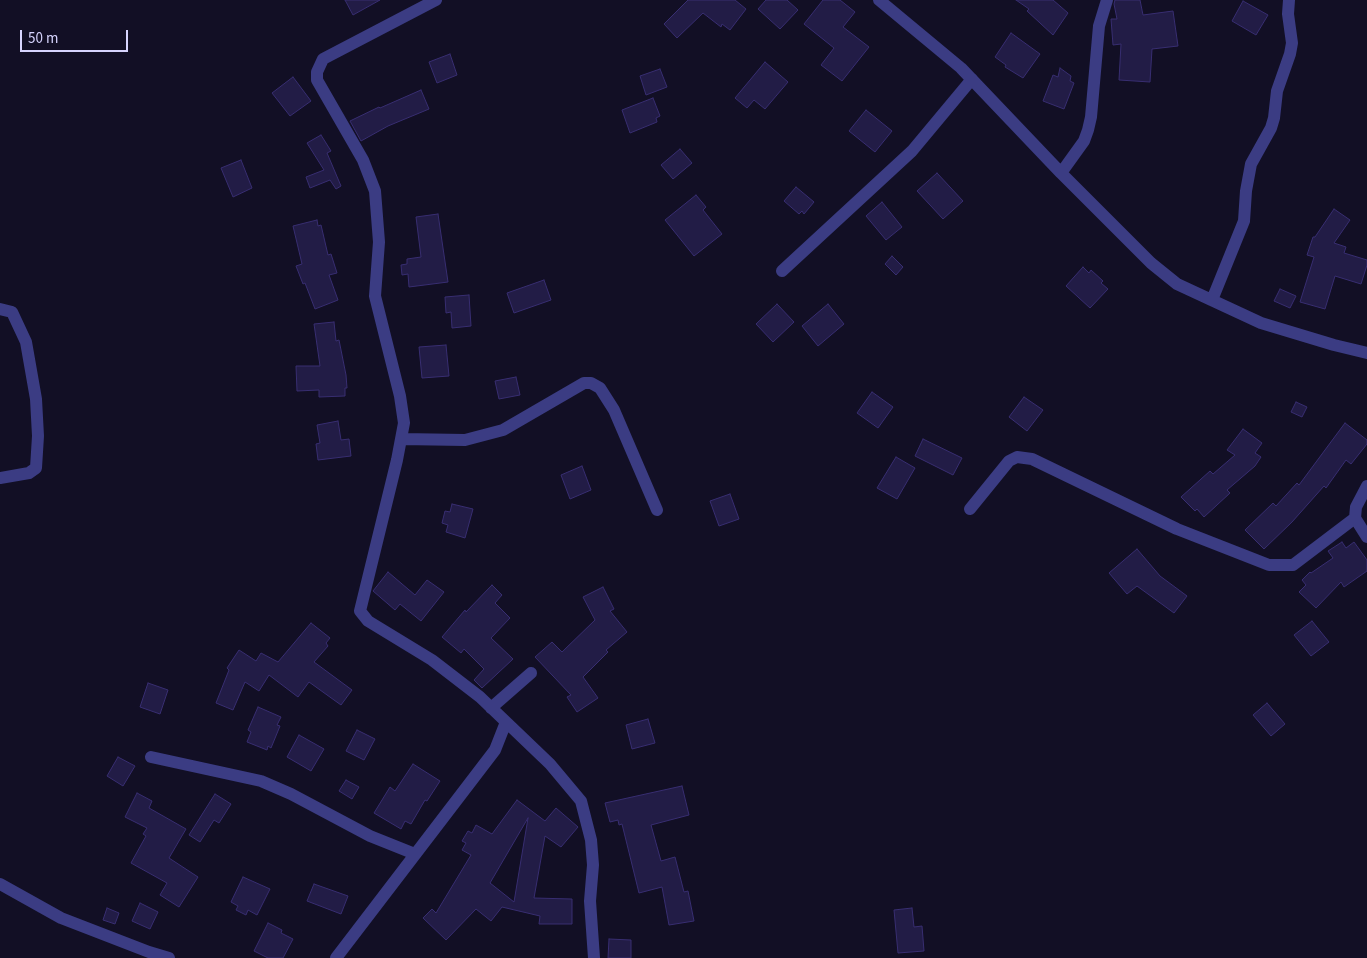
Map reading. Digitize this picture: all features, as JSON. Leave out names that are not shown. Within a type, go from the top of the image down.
[{"type":"street","points":[[436,0],[323,59],[317,72],[317,80],[363,160],[375,192],[379,242],[375,296],[400,396],[404,423],[398,460],[360,611],[368,621],[432,660],[480,697],[550,764],[581,801],[591,840],[592,884],[590,901],[594,958]]},
{"type":"street","points":[[879,0],[961,68],[1061,173],[1151,263],[1177,284],[1261,323],[1367,353]]},
{"type":"street","points":[[1061,173],[1084,141],[1088,130],[1091,117],[1100,18],[1107,0]]},
{"type":"street","points":[[1212,300],[1244,221],[1248,176],[1251,164],[1271,128],[1274,118],[1277,91],[1292,43],[1288,14],[1289,0]]},
{"type":"street","points":[[782,271],[912,151],[972,79]]},
{"type":"street","points":[[0,309],[12,312],[26,342],[36,399],[38,436],[36,468],[28,473],[0,478]]},
{"type":"street","points":[[401,439],[465,440],[503,430],[584,383],[591,383],[600,388],[614,410],[657,510]]},
{"type":"street","points":[[970,509],[1009,461],[1017,457],[1032,459],[1177,529],[1269,566],[1293,565],[1355,518]]},
{"type":"street","points":[[1367,486],[1356,507],[1355,518],[1367,537]]},
{"type":"street","points":[[491,708],[531,673]]},
{"type":"street","points":[[336,958],[495,750],[506,722]]},
{"type":"street","points":[[151,757],[261,782],[291,794],[370,836],[415,854]]},
{"type":"street","points":[[0,884],[61,918],[147,955],[168,958]]},
{"type":"building","points":[[345,0],[380,0],[353,15]]},
{"type":"building","points":[[688,0],[735,0],[746,9],[730,30],[722,24],[721,27],[703,13],[677,38],[664,24]]},
{"type":"building","points":[[766,0],[787,0],[798,10],[780,29],[758,9]]},
{"type":"building","points":[[823,0],[840,0],[855,12],[843,27],[869,47],[842,81],[821,65],[834,48],[804,24]]},
{"type":"building","points":[[1016,0],[1053,0],[1068,13],[1053,35],[1027,11],[1029,9]]},
{"type":"building","points":[[1115,0],[1140,0],[1143,15],[1173,11],[1178,46],[1152,49],[1150,82],[1119,80],[1121,44],[1113,45],[1111,19],[1117,19]]},
{"type":"building","points":[[1243,1],[1268,15],[1256,35],[1232,21]]},
{"type":"building","points":[[1011,33],[1040,54],[1023,78],[1005,67],[1006,65],[995,57]]},
{"type":"building","points":[[450,54],[457,75],[437,83],[429,62]]},
{"type":"building","points":[[765,62],[788,82],[765,109],[754,100],[747,108],[735,98]]},
{"type":"building","points":[[1060,68],[1071,76],[1070,81],[1074,83],[1064,109],[1043,101],[1053,75],[1058,77]]},
{"type":"building","points":[[660,69],[667,87],[646,95],[640,76]]},
{"type":"building","points":[[293,77],[311,101],[290,116],[272,93]]},
{"type":"building","points":[[421,90],[429,109],[388,126],[361,141],[350,121]]},
{"type":"building","points":[[653,98],[660,116],[656,118],[657,122],[630,133],[622,110]]},
{"type":"building","points":[[866,110],[892,131],[875,152],[849,131]]},
{"type":"building","points":[[321,135],[331,151],[327,153],[341,186],[336,189],[330,180],[310,188],[306,177],[324,170],[307,143]]},
{"type":"building","points":[[680,149],[692,163],[673,179],[661,165]]},
{"type":"building","points":[[241,160],[252,188],[233,197],[221,168]]},
{"type":"building","points":[[937,173],[963,201],[943,219],[917,191]]},
{"type":"building","points":[[796,187],[814,202],[804,214],[802,211],[799,214],[784,201]]},
{"type":"building","points":[[696,195],[706,207],[703,210],[722,234],[694,256],[665,220]]},
{"type":"building","points":[[882,202],[902,227],[886,240],[866,216]]},
{"type":"building","points":[[1334,209],[1350,220],[1334,243],[1346,247],[1344,253],[1367,260],[1367,265],[1361,284],[1335,276],[1325,309],[1300,302],[1314,257],[1307,255],[1313,237],[1315,237]]},
{"type":"building","points":[[438,214],[448,282],[409,287],[408,274],[402,275],[401,265],[407,264],[407,259],[421,257],[416,217]]},
{"type":"building","points":[[317,220],[318,226],[321,225],[328,255],[331,254],[337,273],[329,275],[338,300],[315,309],[296,266],[302,264],[293,226]]},
{"type":"building","points":[[892,256],[903,267],[896,275],[885,264]]},
{"type":"building","points":[[1083,267],[1089,273],[1091,270],[1103,281],[1101,283],[1108,289],[1090,308],[1066,286]]},
{"type":"building","points":[[544,280],[551,300],[514,313],[507,293]]},
{"type":"building","points":[[1280,289],[1296,296],[1290,308],[1274,301]]},
{"type":"building","points":[[469,295],[471,326],[452,328],[451,312],[446,313],[445,297]]},
{"type":"building","points":[[777,304],[794,322],[773,342],[756,324]]},
{"type":"building","points":[[828,304],[844,324],[818,346],[802,326]]},
{"type":"building","points":[[334,322],[336,341],[339,340],[346,375],[347,388],[345,388],[345,396],[319,397],[319,390],[297,391],[296,366],[320,366],[314,324]]},
{"type":"building","points":[[446,345],[449,376],[422,378],[419,347]]},
{"type":"building","points":[[516,377],[520,395],[499,399],[495,381]]},
{"type":"building","points":[[872,392],[893,407],[878,428],[857,413]]},
{"type":"building","points":[[1024,397],[1043,410],[1027,431],[1009,417]]},
{"type":"building","points":[[1296,402],[1307,407],[1302,417],[1291,412]]},
{"type":"building","points":[[338,421],[341,440],[349,439],[351,456],[318,460],[316,444],[320,443],[317,425]]},
{"type":"building","points":[[1345,423],[1367,440],[1367,444],[1351,464],[1346,460],[1326,488],[1324,486],[1292,522],[1264,549],[1245,530],[1273,503],[1276,506],[1297,483],[1299,485]]},
{"type":"building","points":[[1243,429],[1262,443],[1255,453],[1261,457],[1255,466],[1227,490],[1230,493],[1204,517],[1181,497],[1210,471],[1213,474],[1235,455],[1227,450]]},
{"type":"building","points":[[923,439],[962,458],[953,475],[915,456]]},
{"type":"building","points":[[896,457],[915,468],[897,499],[877,488]]},
{"type":"building","points":[[582,466],[591,490],[570,499],[561,475]]},
{"type":"building","points":[[730,494],[739,519],[719,526],[710,501]]},
{"type":"building","points":[[452,504],[473,509],[465,538],[446,532],[448,525],[442,523],[445,511],[450,512]]},
{"type":"building","points":[[1342,542],[1346,548],[1354,542],[1367,560],[1367,571],[1344,587],[1341,582],[1316,608],[1299,592],[1306,585],[1302,580],[1310,572],[1333,558],[1328,551]]},
{"type":"building","points":[[1137,549],[1160,576],[1187,596],[1174,613],[1137,586],[1127,594],[1109,573]]},
{"type":"building","points":[[388,572],[415,595],[427,580],[444,592],[421,621],[400,604],[395,610],[373,591]]},
{"type":"building","points":[[492,585],[502,595],[495,603],[510,618],[491,638],[513,659],[482,688],[474,680],[484,669],[464,649],[461,653],[442,637],[465,610],[466,612]]},
{"type":"building","points":[[603,587],[614,609],[610,611],[627,632],[606,650],[608,652],[583,677],[598,698],[577,712],[567,697],[571,695],[535,657],[552,642],[562,652],[595,620],[583,597]]},
{"type":"building","points":[[1312,621],[1329,642],[1311,656],[1294,635]]},
{"type":"building","points":[[311,623],[330,638],[326,643],[328,646],[314,662],[352,690],[341,705],[309,682],[298,697],[269,675],[259,691],[245,682],[233,710],[216,703],[229,670],[227,668],[239,650],[256,661],[261,653],[278,662]]},
{"type":"building","points":[[148,683],[168,690],[160,714],[140,707]]},
{"type":"building","points":[[1267,703],[1285,724],[1271,736],[1253,715]]},
{"type":"building","points":[[258,707],[281,717],[277,725],[280,726],[271,748],[268,746],[267,750],[247,742],[251,732],[248,730]]},
{"type":"building","points":[[648,719],[655,743],[632,749],[626,725]]},
{"type":"building","points":[[357,730],[375,739],[364,760],[346,751]]},
{"type":"building","points":[[299,735],[324,749],[311,771],[287,757]]},
{"type":"building","points":[[118,757],[135,766],[123,786],[107,776]]},
{"type":"building","points":[[413,764],[440,781],[427,801],[425,800],[411,824],[405,821],[401,829],[374,813],[390,787],[395,791]]},
{"type":"building","points":[[346,780],[359,787],[352,799],[339,791]]},
{"type":"building","points":[[682,786],[689,815],[651,825],[661,861],[675,857],[684,892],[688,891],[694,921],[669,925],[662,887],[639,893],[622,824],[619,825],[618,820],[610,822],[605,803]]},
{"type":"building","points":[[137,793],[152,801],[149,808],[186,829],[169,858],[198,877],[179,907],[160,895],[167,883],[131,863],[146,836],[143,834],[147,828],[125,817]]},
{"type":"building","points":[[215,794],[231,804],[219,823],[214,820],[200,842],[189,835]]},
{"type":"building","points":[[517,800],[545,821],[556,808],[578,827],[561,847],[545,836],[534,898],[572,899],[572,924],[539,924],[540,916],[502,907],[491,921],[476,909],[446,940],[423,918],[432,909],[436,913],[471,855],[462,850],[466,843],[462,841],[468,831],[472,833],[476,825],[492,834]],"holes":[[[528,818],[514,902],[490,883]]]},
{"type":"building","points":[[243,877],[270,889],[257,915],[248,910],[246,915],[236,910],[238,906],[231,902]]},
{"type":"building","points":[[314,884],[348,896],[341,914],[307,901]]},
{"type":"building","points":[[140,903],[158,912],[150,929],[132,921]]},
{"type":"building","points":[[107,908],[119,913],[115,924],[103,920]]},
{"type":"building","points":[[912,908],[914,927],[922,926],[924,951],[898,953],[894,910]]},
{"type":"building","points":[[268,923],[282,930],[281,933],[293,939],[283,958],[268,958],[254,951]]},
{"type":"building","points":[[609,939],[631,940],[631,958],[608,958]]}]
